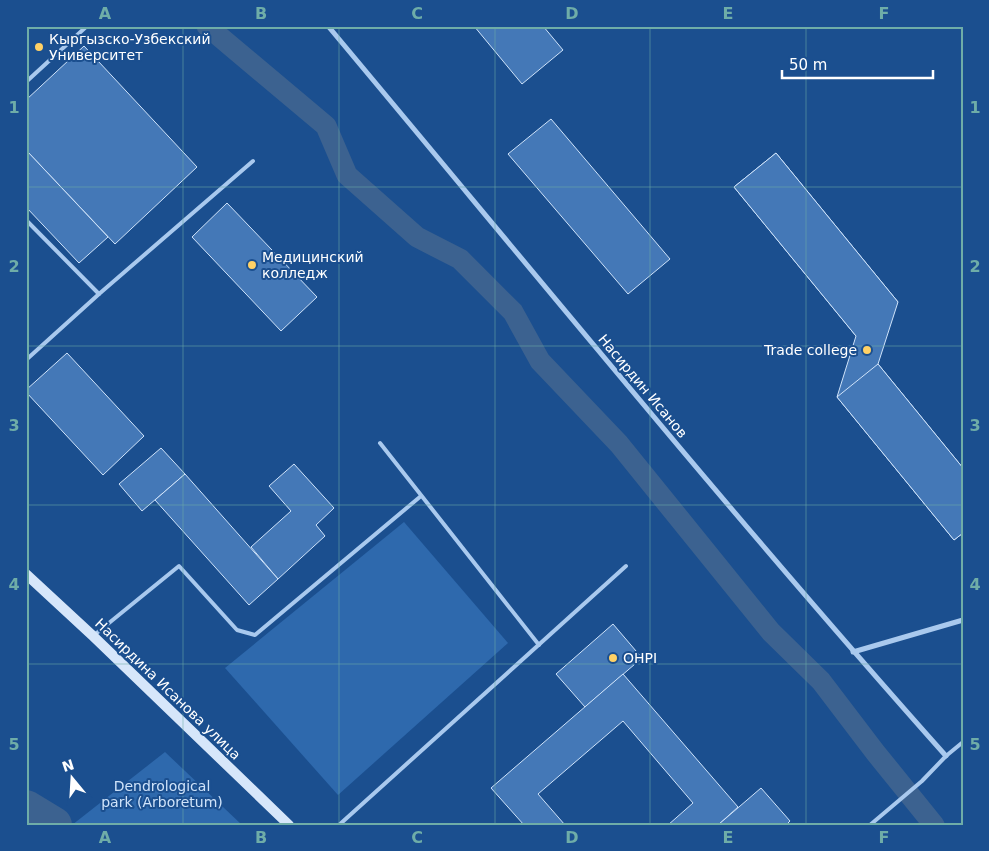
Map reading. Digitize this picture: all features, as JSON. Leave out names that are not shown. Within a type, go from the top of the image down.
[{"type":"main road","name":"Насирдина Исанова улица","points":[[26,574],[289,825]]},
{"type":"street","name":"Насирдин Исанов","points":[[328,26],[712,486],[853,652],[946,756]]},
{"type":"street","points":[[853,652],[963,620]]},
{"type":"lane","points":[[26,82],[87,26]]},
{"type":"lane","points":[[26,360],[252,161]]},
{"type":"lane","points":[[26,220],[99,294]]},
{"type":"lane","points":[[380,443],[539,645]]},
{"type":"lane","points":[[93,636],[179,566],[237,630],[255,635],[421,496]]},
{"type":"lane","points":[[339,825],[626,566]]},
{"type":"lane","points":[[870,825],[922,781],[946,756],[963,742]]},
{"type":"green space","points":[[404,522],[508,643],[338,795],[225,668]]},
{"type":"green space","name":"Dendrological park (Arboretum)","points":[[165,752],[242,825],[72,825]]},
{"type":"building","points":[[474,26],[543,26],[563,50],[522,84]]},
{"type":"building","points":[[84,46],[197,167],[115,244],[26,150],[26,100]]},
{"type":"building","points":[[551,119],[670,259],[628,294],[508,154]]},
{"type":"building","points":[[26,150],[108,237],[79,263],[26,207]]},
{"type":"building","points":[[776,153],[898,302],[856,336],[734,187]]},
{"type":"building","name":"Trade college","points":[[776,153],[898,302],[878,364],[963,468],[963,533],[954,540],[837,397],[856,336],[734,187]]},
{"type":"building","points":[[227,203],[317,297],[281,331],[192,237]]},
{"type":"building","points":[[67,353],[144,436],[103,475],[26,392]]},
{"type":"building","points":[[878,364],[963,468],[963,533],[954,540],[837,397]]},
{"type":"building","points":[[161,448],[185,474],[142,511],[119,484]]},
{"type":"building","points":[[294,464],[334,508],[316,525],[325,536],[278,579],[251,547],[291,511],[269,486]]},
{"type":"building","points":[[185,474],[278,579],[249,605],[155,500]]},
{"type":"building","points":[[613,624],[642,658],[585,707],[556,674]]},
{"type":"building","points":[[623,674],[738,807],[718,825],[668,825],[693,803],[623,721],[538,794],[565,825],[524,825],[491,788]]},
{"type":"building","points":[[761,788],[790,821],[786,825],[718,825]]},
{"type":"waterway","points":[[207,26],[326,126],[347,175],[417,237],[460,259],[513,312],[540,361],[619,444],[771,632],[821,681],[934,825]]},
{"type":"waterway","points":[[26,808],[54,825]]},
{"type":"place","name":"Кыргызско-Узбекский Университет","points":[[39,47]]},
{"type":"place","name":"Медицинский колледж","points":[[252,265]]},
{"type":"place","name":"Trade college","points":[[867,350]]},
{"type":"place","name":"OHPI","points":[[613,658]]}]
